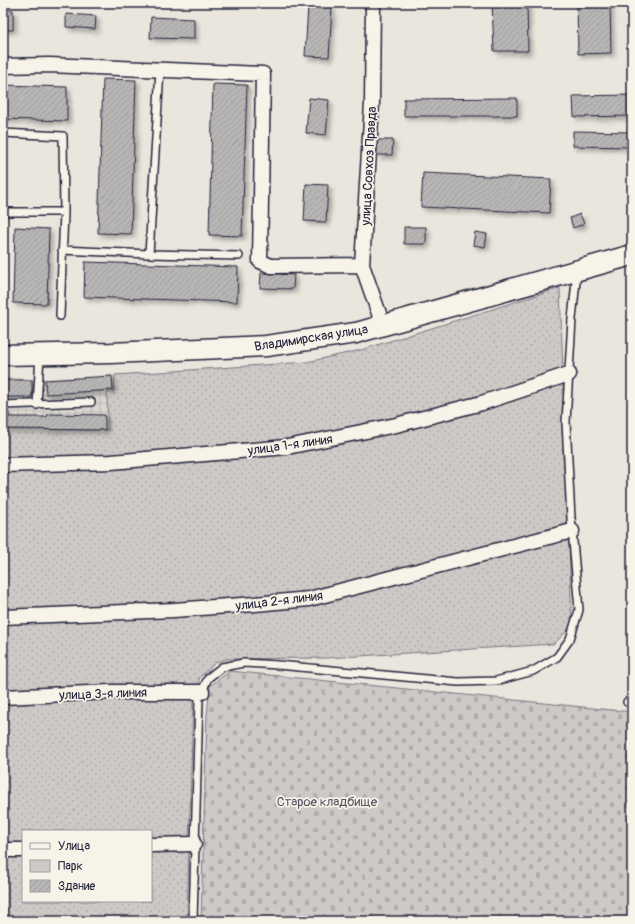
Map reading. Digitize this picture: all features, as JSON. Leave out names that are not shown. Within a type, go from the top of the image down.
[{"type":"street","name":"улица Совхоз Правда","points":[[373,3],[372,103],[362,266],[383,325]]},
{"type":"street","points":[[3,66],[49,65],[263,74],[260,261],[271,266],[362,266]]},
{"type":"street","name":"Владимирская улица","points":[[3,355],[111,353],[266,346],[356,333],[632,255]]},
{"type":"street","name":"улица 1-я линия","points":[[3,465],[111,462],[287,447],[396,426],[482,403],[569,374]]},
{"type":"street","name":"улица 2-я линия","points":[[3,617],[181,609],[308,599],[572,530]]},
{"type":"street","name":"улица 3-я линия","points":[[3,697],[110,692],[202,692]]},
{"type":"street","points":[[152,845],[194,844]]},
{"type":"street","points":[[3,850],[22,850]]},
{"type":"lane","points":[[149,254],[160,70]]},
{"type":"lane","points":[[3,133],[63,136],[64,212],[60,316]]},
{"type":"lane","points":[[3,212],[64,212]]},
{"type":"lane","points":[[62,250],[239,256]]},
{"type":"lane","points":[[193,921],[199,698],[208,678],[222,667],[244,663],[458,682],[496,681],[532,671],[556,657],[570,639],[579,610],[572,530],[566,422],[572,318],[578,270]]},
{"type":"lane","points":[[37,404],[40,354]]},
{"type":"lane","points":[[3,405],[91,402]]},
{"type":"shaded area","points":[[115,375],[114,392],[107,393],[108,430],[3,429],[3,377],[36,379]]},
{"type":"green space","points":[[560,288],[572,626],[554,644],[327,658],[227,659],[216,662],[200,677],[193,696],[187,921],[3,921],[3,429],[108,430],[107,393],[114,391],[115,375],[307,362],[361,350]]},
{"type":"green space","name":"Старое кладбище","points":[[230,671],[632,712],[632,921],[201,921],[207,715],[210,686]]},
{"type":"building","points":[[492,3],[527,3],[528,51],[494,51]]},
{"type":"building","points":[[577,3],[610,3],[611,53],[578,54]]},
{"type":"building","points":[[308,6],[332,7],[329,57],[305,56]]},
{"type":"building","points":[[3,10],[13,10],[13,30],[3,30]]},
{"type":"building","points":[[66,14],[96,16],[95,29],[66,27]]},
{"type":"building","points":[[151,17],[194,19],[194,39],[150,38]]},
{"type":"building","points":[[103,79],[136,80],[131,234],[98,233]]},
{"type":"building","points":[[213,84],[247,85],[242,236],[209,235]]},
{"type":"building","points":[[3,85],[67,87],[67,121],[3,119]]},
{"type":"building","points":[[632,95],[632,116],[574,117],[573,96]]},
{"type":"building","points":[[309,98],[329,100],[326,135],[306,133]]},
{"type":"building","points":[[517,98],[517,116],[404,116],[404,99]]},
{"type":"building","points":[[573,131],[632,132],[632,147],[573,146]]},
{"type":"building","points":[[377,140],[393,140],[392,155],[376,155]]},
{"type":"building","points":[[423,173],[551,179],[549,213],[421,207]]},
{"type":"building","points":[[306,184],[328,185],[326,222],[304,221]]},
{"type":"building","points":[[580,214],[584,224],[573,228],[570,218]]},
{"type":"building","points":[[15,227],[49,229],[47,304],[13,303]]},
{"type":"building","points":[[404,227],[426,227],[426,244],[404,244]]},
{"type":"building","points":[[475,232],[487,234],[485,247],[473,245]]},
{"type":"building","points":[[85,262],[238,267],[237,302],[84,297]]},
{"type":"building","points":[[261,273],[294,275],[293,289],[260,288]]},
{"type":"building","points":[[112,376],[113,390],[46,394],[45,380]]},
{"type":"building","points":[[3,380],[32,380],[32,397],[3,397]]},
{"type":"building","points":[[3,413],[9,413],[9,417],[47,417],[48,414],[105,415],[105,430],[3,429]]}]
